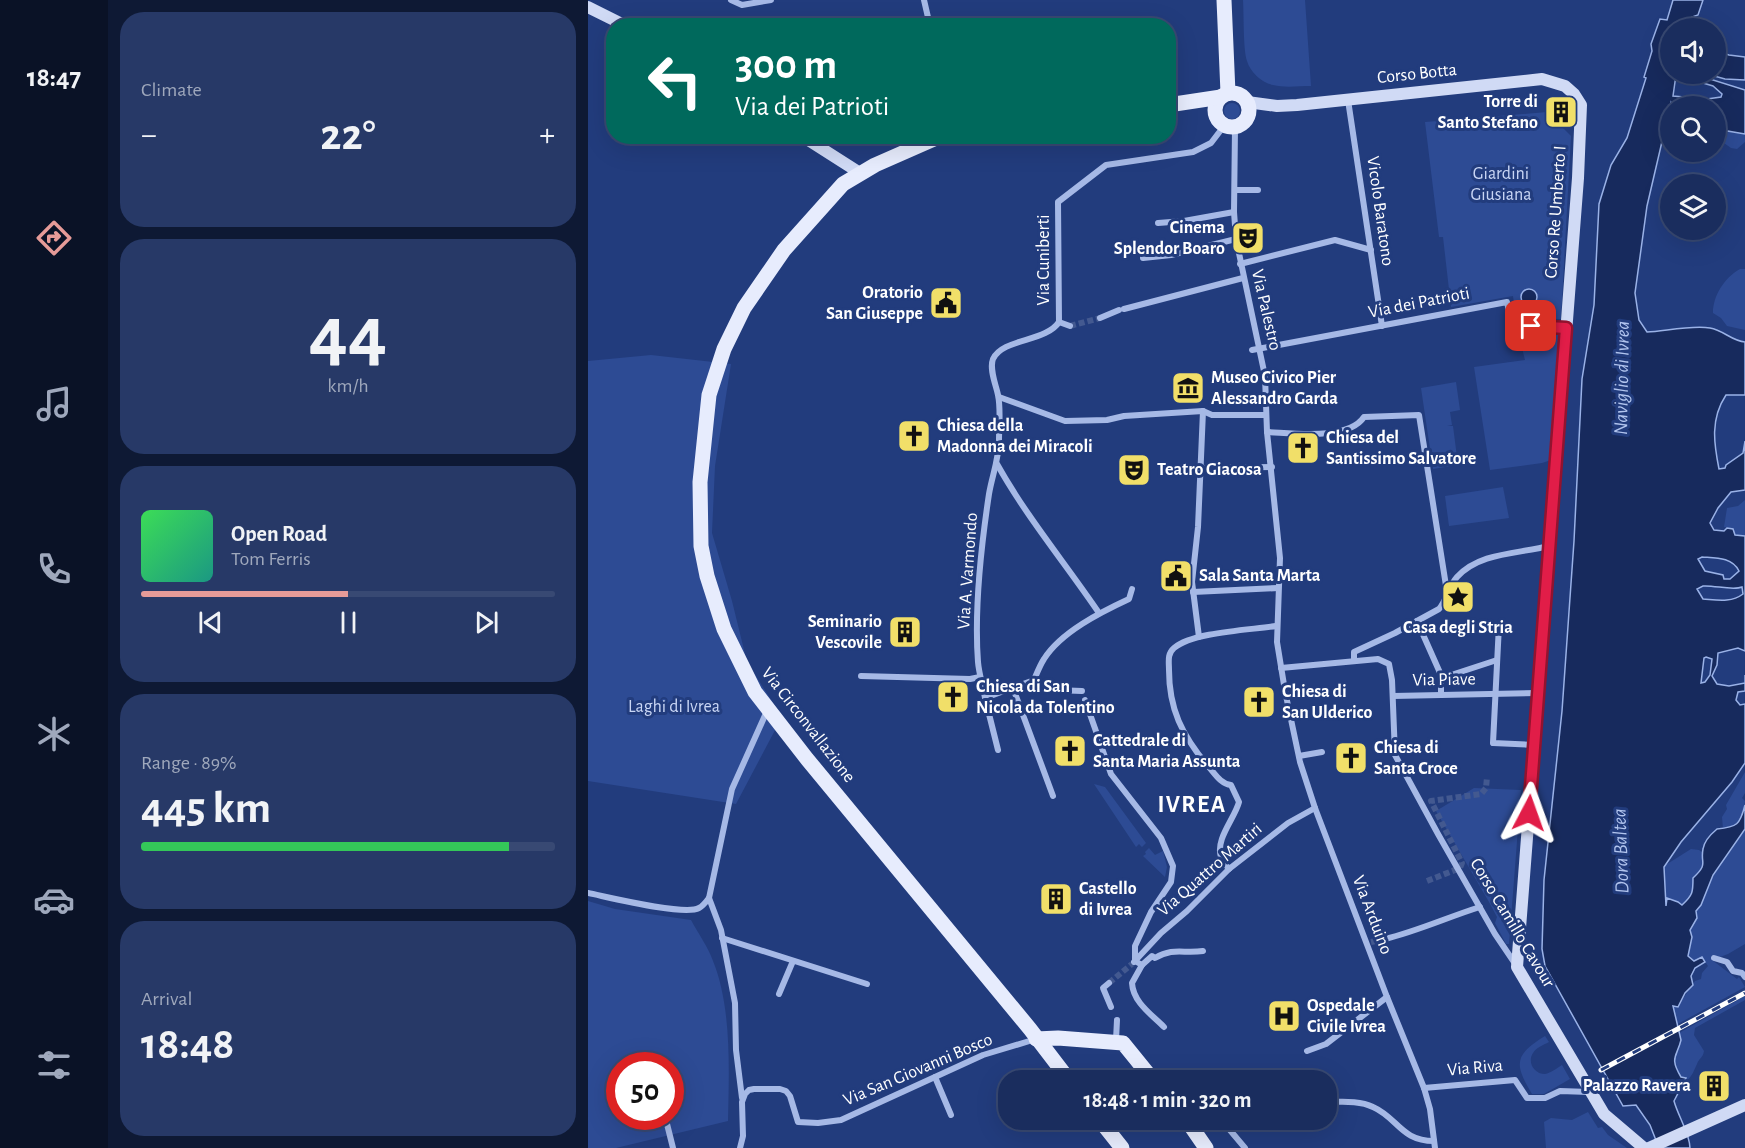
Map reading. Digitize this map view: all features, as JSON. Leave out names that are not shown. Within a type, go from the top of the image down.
[{"type":"main road","points":[[1224,0],[1227,53],[1234,97]]},
{"type":"main road","points":[[588,7],[610,18]]},
{"type":"main road","name":"Corso Botta","points":[[1234,97],[1277,106],[1542,79],[1565,86],[1581,105]]},
{"type":"main road","points":[[1225,124],[1215,106],[1234,97]]},
{"type":"main road","points":[[1176,104],[1234,97],[1249,107],[1248,116],[1243,124],[1225,124],[1190,108],[1176,106]]},
{"type":"main road","name":"Corso Re Umberto I","points":[[1517,967],[1581,105]]},
{"type":"main road","points":[[815,144],[860,173]]},
{"type":"main road","name":"Via Circonvallazione","points":[[923,144],[860,173],[832,195],[784,250],[753,293],[724,349],[709,395],[700,482],[701,546],[716,606],[732,649],[750,684],[768,710],[1061,1070]]},
{"type":"main road","name":"Corso Camillo Cavour","points":[[1517,967],[1604,1114],[1649,1147]]},
{"type":"main road","points":[[1036,1039],[1058,1038],[1123,1043],[1145,1070]]},
{"type":"main road","points":[[1649,1147],[1745,1105]]},
{"type":"main road","points":[[1108,1130],[1122,1148]]},
{"type":"main road","points":[[1194,1130],[1206,1148]]},
{"type":"street","points":[[731,0],[742,5],[771,0]]},
{"type":"street","points":[[924,0],[928,18]]},
{"type":"street","name":"Vicolo Baratono","points":[[1348,100],[1382,326]]},
{"type":"street","name":"Via Cuniberti","points":[[997,354],[1055,328],[1059,322],[1058,202],[1106,165],[1186,154],[1211,143],[1225,124]]},
{"type":"street","name":"Via Palestro","points":[[1225,124],[1235,190],[1236,239],[1256,349],[1265,376],[1267,432],[1280,558],[1276,626],[1281,668]]},
{"type":"street","points":[[1235,190],[1258,190]]},
{"type":"street","points":[[1158,223],[1184,222],[1234,212]]},
{"type":"street","points":[[1143,258],[1171,255],[1236,239]]},
{"type":"street","points":[[1240,264],[1335,240],[1371,250]]},
{"type":"street","points":[[1100,318],[1121,309],[1243,278]]},
{"type":"street","name":"Via dei Patrioti","points":[[1256,349],[1507,302],[1512,326],[1566,328]]},
{"type":"street","points":[[1059,322],[1070,326]]},
{"type":"street","name":"Via A. Varmondo","points":[[997,354],[992,366],[999,397],[998,455],[989,493],[978,596],[978,663],[998,750]]},
{"type":"street","points":[[999,397],[1065,421],[1107,420],[1124,416],[1203,411],[1212,415],[1266,415]]},
{"type":"street","points":[[1198,637],[1193,592],[1203,446],[1203,411]]},
{"type":"street","points":[[1267,432],[1331,434],[1359,424],[1364,417],[1419,415],[1447,592]]},
{"type":"street","points":[[997,464],[1015,497],[1071,571],[1099,613]]},
{"type":"street","points":[[1200,468],[1272,467]]},
{"type":"street","points":[[1281,668],[1354,662],[1354,652],[1439,609],[1444,603],[1447,592],[1458,577],[1477,561],[1550,546]]},
{"type":"street","points":[[1193,592],[1278,588]]},
{"type":"street","points":[[985,698],[1034,680],[1044,659],[1055,645],[1099,613],[1129,599],[1132,589]]},
{"type":"street","points":[[1417,621],[1442,678],[1441,694]]},
{"type":"street","name":"Via Piave","points":[[1499,625],[1493,743],[1534,745]]},
{"type":"street","points":[[1229,869],[1221,858],[1221,842],[1237,812],[1239,802],[1231,785],[1218,778],[1180,727],[1169,694],[1168,657],[1173,649],[1198,637],[1276,626]]},
{"type":"street","name":"Corso Camillo Cavour","points":[[1354,662],[1378,659],[1389,664],[1393,696],[1395,755],[1480,908],[1517,967]]},
{"type":"street","points":[[1442,678],[1497,660]]},
{"type":"street","name":"Via Arduino","points":[[1281,668],[1299,756],[1315,808],[1369,942],[1386,997],[1424,1088],[1430,1109],[1434,1145]]},
{"type":"street","points":[[861,676],[981,679]]},
{"type":"street","points":[[1034,680],[1055,690],[1082,691]]},
{"type":"street","points":[[1013,688],[1053,796]]},
{"type":"street","name":"Via Piave","points":[[1393,696],[1538,693]]},
{"type":"street","points":[[1085,699],[1112,774],[1161,838],[1173,866],[1171,882],[1151,912],[1136,946],[1133,962],[1142,965]]},
{"type":"street","points":[[740,1148],[743,1136],[742,1102],[736,1050],[735,1003],[722,938],[709,898],[732,789],[768,710]]},
{"type":"street","points":[[1299,756],[1322,752]]},
{"type":"street","name":"Via Quattro Martiri","points":[[1133,962],[1229,869],[1288,823],[1315,808]]},
{"type":"street","points":[[588,893],[682,909],[698,909],[709,898]]},
{"type":"street","points":[[1385,939],[1480,908]]},
{"type":"street","points":[[722,938],[867,984]]},
{"type":"street","points":[[1164,1026],[1140,1004],[1132,989],[1132,983],[1142,965],[1152,956],[1155,958],[1170,951],[1192,953],[1203,951]]},
{"type":"street","points":[[1714,958],[1727,962],[1734,971],[1742,973],[1745,977]]},
{"type":"street","points":[[779,994],[793,961]]},
{"type":"street","points":[[1109,983],[1103,988],[1111,1007]]},
{"type":"street","points":[[1307,1051],[1326,1044],[1386,997]]},
{"type":"street","points":[[1115,1042],[1117,1020]]},
{"type":"street","name":"Via San Giovanni Bosco","points":[[742,1102],[748,1090],[780,1089],[790,1096],[798,1122],[818,1123],[841,1120],[983,1055],[1036,1039]]},
{"type":"street","points":[[935,1077],[951,1115]]},
{"type":"street","name":"Via Riva","points":[[1424,1088],[1515,1080],[1527,1098],[1545,1098],[1560,1091],[1589,1092]]},
{"type":"street","points":[[1337,1102],[1356,1102],[1372,1106],[1410,1136],[1434,1145]]},
{"type":"street","points":[[668,1130],[673,1148]]},
{"type":"street","points":[[1230,1130],[1245,1148]]},
{"type":"green space","points":[[1243,0],[1305,0],[1311,86],[1273,85],[1254,73],[1246,56]]},
{"type":"green space","points":[[1229,103],[1235,103],[1240,111],[1238,117],[1229,119],[1224,114],[1224,108]]},
{"type":"green space","name":"Giardini Giusiana","points":[[1547,112],[1571,136],[1561,319],[1516,318],[1513,296],[1451,307],[1443,237],[1439,237],[1425,122]]},
{"type":"green space","points":[[1726,131],[1745,134],[1745,142],[1737,149],[1726,144]]},
{"type":"green space","points":[[1740,269],[1745,269],[1745,330],[1727,326],[1713,313],[1720,288]]},
{"type":"green space","points":[[1518,332],[1559,333],[1551,460],[1490,470],[1474,367],[1525,360]]},
{"type":"green space","name":"Laghi di Ivrea","points":[[651,355],[731,364],[715,466],[712,533],[747,662],[782,717],[736,804],[588,781],[588,361]]},
{"type":"green space","points":[[1456,382],[1460,410],[1450,412],[1452,425],[1447,426],[1453,426],[1458,465],[1433,469],[1421,388]]},
{"type":"green space","points":[[1503,487],[1509,518],[1449,526],[1445,496]]},
{"type":"green space","points":[[1745,500],[1745,536],[1735,535],[1733,529],[1724,527],[1727,508],[1738,506]]},
{"type":"green space","points":[[1745,772],[1745,793],[1742,798],[1745,801],[1742,815],[1733,826],[1723,829],[1722,817],[1727,809],[1726,805]]},
{"type":"green space","points":[[1094,784],[1105,787],[1146,843],[1142,847],[1139,844],[1136,847]]},
{"type":"green space","points":[[1474,788],[1521,790],[1509,944],[1506,944],[1495,923],[1497,917],[1489,902],[1436,811]]},
{"type":"green space","points":[[1745,829],[1745,944],[1712,960],[1737,979],[1739,977],[1745,987],[1676,1025],[1673,1005],[1678,1006],[1695,981],[1701,979],[1702,973],[1708,966],[1702,957],[1694,961],[1688,956],[1692,937],[1690,930],[1697,918],[1696,911],[1701,905],[1713,875]]},
{"type":"green space","points":[[1149,848],[1155,855],[1163,851],[1167,867],[1165,877],[1143,856]]},
{"type":"green space","points":[[1691,849],[1703,853],[1705,862],[1690,898],[1681,906],[1666,913],[1664,866]]},
{"type":"green space","points":[[588,901],[615,909],[691,920],[711,956],[724,999],[728,1040],[728,1121],[616,1148],[588,1148]]},
{"type":"green space","points":[[1745,996],[1745,1000],[1695,1028],[1694,1035],[1704,1051],[1687,1081],[1686,1078],[1681,1077],[1675,1062],[1681,1040],[1679,1033]]},
{"type":"green space","points":[[1545,1036],[1549,1042],[1533,1053],[1531,1064],[1535,1070],[1545,1074],[1562,1065],[1570,1079],[1544,1094],[1532,1094],[1522,1075],[1520,1061],[1527,1049]]},
{"type":"green space","points":[[1588,1112],[1598,1128],[1602,1127],[1608,1135],[1627,1148],[1546,1148],[1544,1122],[1551,1118],[1572,1120]]},
{"type":"water","points":[[1673,0],[1703,0],[1698,15],[1668,18]]},
{"type":"water","points":[[1660,19],[1660,84],[1675,84],[1673,96],[1660,96],[1660,150],[1647,206],[1635,293],[1639,320],[1647,332],[1703,327],[1715,329],[1745,342],[1745,395],[1726,395],[1717,413],[1715,432],[1719,469],[1725,468],[1743,453],[1745,441],[1745,490],[1731,492],[1710,523],[1714,530],[1733,529],[1735,535],[1745,536],[1745,651],[1738,648],[1718,653],[1717,665],[1712,676],[1717,684],[1729,686],[1745,683],[1745,691],[1738,692],[1736,700],[1740,705],[1745,704],[1745,763],[1732,782],[1681,842],[1664,867],[1666,906],[1667,898],[1682,905],[1690,896],[1693,878],[1703,864],[1702,854],[1706,841],[1717,829],[1737,824],[1745,805],[1745,829],[1713,875],[1701,905],[1696,911],[1697,918],[1690,930],[1692,937],[1688,956],[1694,961],[1702,957],[1705,962],[1695,968],[1691,976],[1693,985],[1685,993],[1678,1007],[1673,1006],[1681,1040],[1675,1057],[1675,1065],[1681,1077],[1686,1078],[1674,1101],[1690,1148],[1659,1148],[1650,1125],[1636,1105],[1623,1106],[1545,966],[1542,949],[1544,880],[1562,711],[1574,541],[1582,379],[1594,305],[1599,204],[1611,165],[1627,138],[1646,78],[1644,77],[1652,51],[1651,44]],"holes":[[[1702,557],[1723,559],[1732,563],[1739,571],[1730,579],[1724,579],[1723,575],[1705,571],[1698,559]],[[1703,586],[1742,587],[1743,594],[1729,600],[1703,599],[1697,589]],[[1706,657],[1712,659],[1710,675],[1705,682],[1701,683]]]},
{"type":"water","points":[[1726,54],[1745,57],[1745,80],[1726,79]]},
{"type":"water","points":[[1706,84],[1726,84],[1745,90],[1745,134],[1726,131],[1726,96],[1721,96],[1713,86]]},
{"type":"water","points":[[1529,289],[1537,297],[1529,305],[1521,297]]},
{"type":"tunnel","points":[[1070,326],[1100,318]]},
{"type":"tunnel","points":[[1427,881],[1460,868],[1462,863],[1431,801],[1481,794],[1486,788],[1487,777]]},
{"type":"tunnel","points":[[1371,942],[1385,939]]},
{"type":"tunnel","points":[[1109,983],[1132,964]]},
{"type":"railway","points":[[1601,1070],[1745,993]]},
{"type":"place","name":"Torre di Santo Stefano","points":[[1561,112]]},
{"type":"place","name":"Cinema Splendor Boaro","points":[[1248,238]]},
{"type":"place","name":"Oratorio San Giuseppe","points":[[946,303]]},
{"type":"place","name":"Museo Civico Pier Alessandro Garda","points":[[1188,388]]},
{"type":"place","name":"Chiesa della Madonna dei Miracoli","points":[[914,436]]},
{"type":"place","name":"Chiesa del Santissimo Salvatore","points":[[1303,448]]},
{"type":"place","name":"Teatro Giacosa","points":[[1134,470]]},
{"type":"place","name":"Sala Santa Marta","points":[[1176,576]]},
{"type":"place","name":"Casa degli Stria","points":[[1458,597]]},
{"type":"place","name":"Seminario Vescovile","points":[[905,632]]},
{"type":"place","name":"Chiesa di San Nicola da Tolentino","points":[[953,697]]},
{"type":"place","name":"Chiesa di San Ulderico","points":[[1259,702]]},
{"type":"place","name":"Cattedrale di Santa Maria Assunta","points":[[1070,751]]},
{"type":"place","name":"Chiesa di Santa Croce","points":[[1351,758]]},
{"type":"place","name":"Castello di Ivrea","points":[[1056,899]]},
{"type":"place","name":"Ospedale Civile Ivrea","points":[[1284,1016]]},
{"type":"place","name":"Palazzo Ravera","points":[[1714,1086]]},
{"type":"district","name":"IVREA","points":[[1192,805]]},
{"type":"route","points":[[1529,813],[1566,328],[1531,326]]},
{"type":"water label","name":"Naviglio di Ivrea","points":[[1622,378]]},
{"type":"water label","name":"Dora Baltea","points":[[1621,851]]}]
